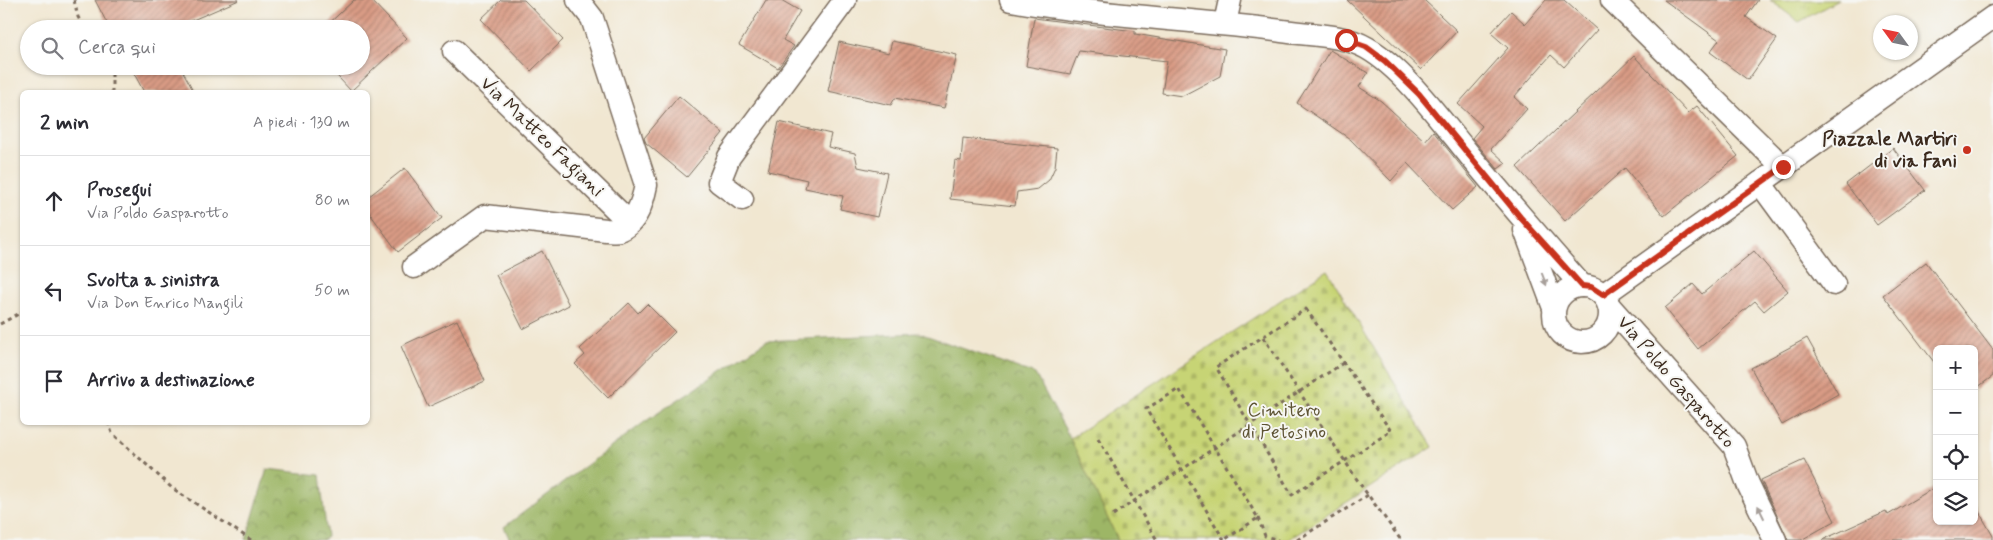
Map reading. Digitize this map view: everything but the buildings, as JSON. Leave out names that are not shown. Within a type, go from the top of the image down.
[{"type":"street","points":[[578,0],[592,18],[646,185],[642,206],[629,222]]},
{"type":"street","points":[[742,200],[719,182],[729,158],[845,0]]},
{"type":"street","points":[[1225,23],[1230,0]]},
{"type":"street","points":[[1612,0],[1783,167]]},
{"type":"street","points":[[1018,1],[1076,9],[1225,23],[1346,40],[1366,47],[1385,61],[1419,94],[1520,217],[1582,286]]},
{"type":"street","points":[[1607,302],[1783,167],[1993,17]]},
{"type":"street","name":"Via Matteo Fagiani","points":[[414,267],[485,216],[606,230],[620,230],[629,222],[454,51]]},
{"type":"street","points":[[1760,184],[1834,284]]},
{"type":"street","points":[[1520,217],[1554,308],[1554,317],[1561,334],[1569,340],[1578,343],[1587,342],[1603,334],[1608,326],[1607,302],[1591,287],[1582,286],[1564,292],[1554,308]]},
{"type":"street","name":"Via Poldo Gasparotto","points":[[1607,302],[1734,446],[1748,484],[1775,540]]},
{"type":"path","points":[[74,0],[80,20]]},
{"type":"path","points":[[112,75],[112,90]]},
{"type":"path","points":[[1306,309],[1343,363],[1391,431],[1292,494],[1216,367],[1306,309]]},
{"type":"path","points":[[0,324],[20,313]]},
{"type":"path","points":[[1263,337],[1368,495],[1401,540]]},
{"type":"path","points":[[1113,515],[1216,449],[1343,363]]},
{"type":"path","points":[[1258,518],[1224,540],[1146,409],[1179,389],[1258,518],[1265,536],[1278,540]]},
{"type":"path","points":[[109,425],[112,433],[172,488],[252,540]]},
{"type":"path","points":[[1098,438],[1157,540]]},
{"type":"path","points":[[1298,540],[1368,495]]},
{"type":"green space","points":[[1770,0],[1838,0],[1799,22]]},
{"type":"green space","name":"Cimitero di Petosino","points":[[1327,270],[1433,447],[1288,540],[1118,540],[1070,438]]},
{"type":"green space","points":[[919,333],[1035,374],[1070,438],[1118,540],[510,540],[504,527],[646,421],[766,341]]},
{"type":"green space","points":[[267,469],[320,475],[327,537],[323,540],[246,540]]},
{"type":"place","name":"Piazzale Martiri di via Fani","points":[[1967,150]]},
{"type":"route","points":[[1346,40],[1366,47],[1385,61],[1419,94],[1520,217],[1582,286],[1591,287],[1603,295],[1783,167]]}]
